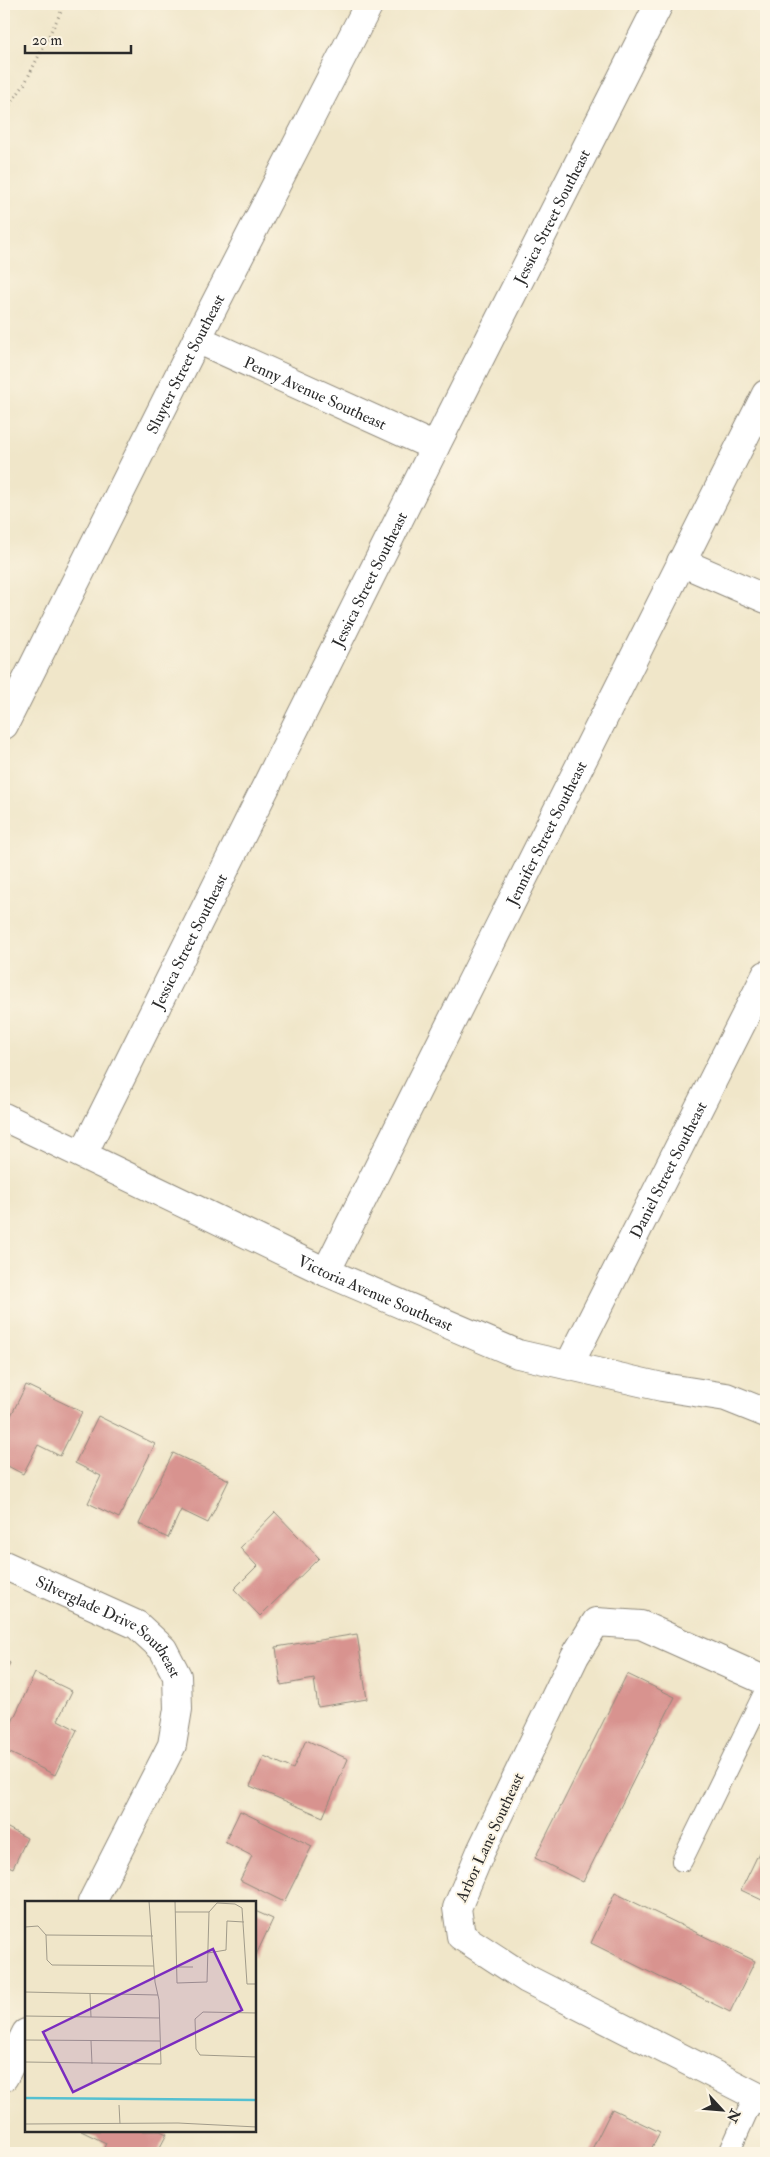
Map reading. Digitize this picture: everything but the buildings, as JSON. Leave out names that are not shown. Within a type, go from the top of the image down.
[{"type":"street","name":"Sluyter Street Southeast","points":[[4,725],[196,339],[369,4]]},
{"type":"street","name":"Jessica Street Southeast","points":[[82,1154],[435,447],[660,4]]},
{"type":"street","name":"Penny Avenue Southeast","points":[[196,339],[435,447]]},
{"type":"street","name":"Jennifer Street Southeast","points":[[326,1272],[766,394]]},
{"type":"street","points":[[681,562],[766,599]]},
{"type":"street","name":"Daniel Street Southeast","points":[[569,1365],[766,976]]},
{"type":"street","name":"Victoria Avenue Southeast","points":[[4,1117],[326,1272],[518,1354],[662,1387],[726,1396],[766,1413]]},
{"type":"street","name":"Silverglade Drive Southeast","points":[[4,1565],[137,1625],[163,1649],[177,1676],[178,1709],[172,1745],[93,1901]]},
{"type":"street","name":"Arbor Lane Southeast","points":[[761,2098],[526,1980],[462,1936],[456,1908],[481,1850],[575,1656],[596,1622],[641,1625],[766,1681]]},
{"type":"street","points":[[4,2077],[25,2035]]},
{"type":"lane","points":[[682,1861],[766,1689]]},
{"type":"lane","points":[[729,2153],[761,2098]]},
{"type":"path","points":[[4,113],[24,85],[65,4]]}]
